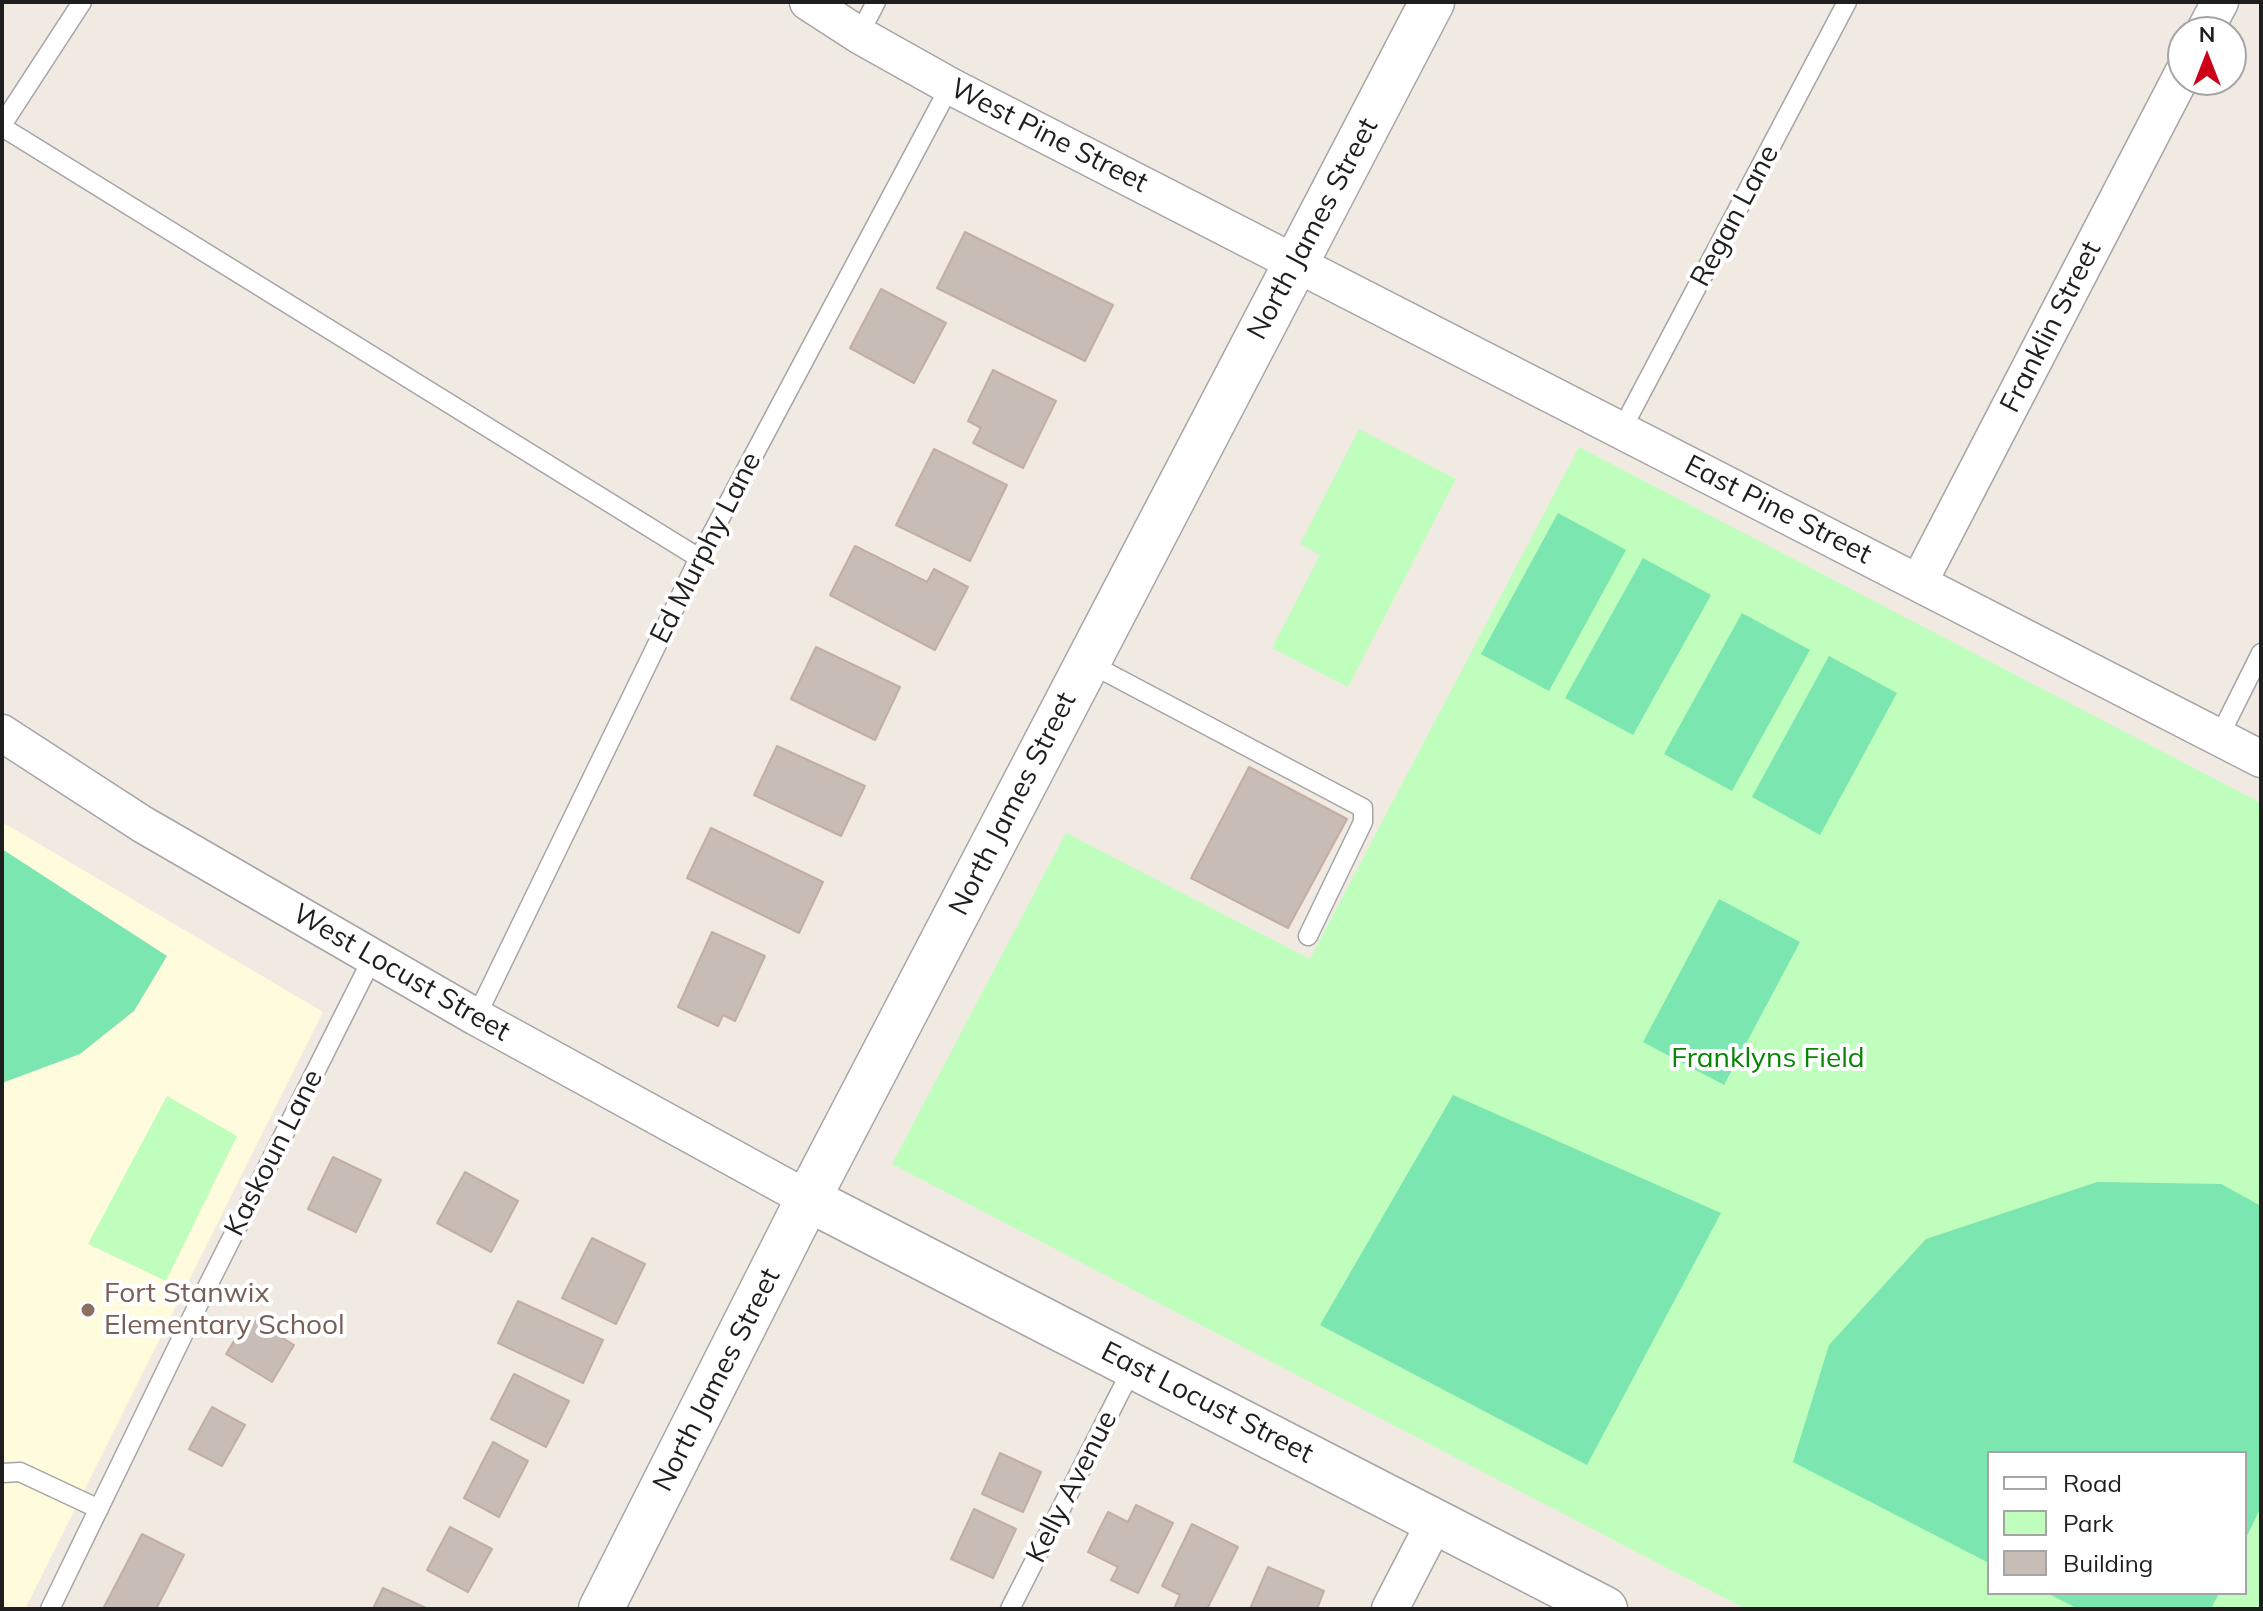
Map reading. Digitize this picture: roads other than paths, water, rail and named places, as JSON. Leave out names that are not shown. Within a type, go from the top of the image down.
[{"type":"street","name":"West Pine Street","points":[[808,2],[859,35],[950,86],[1295,261]]},
{"type":"street","name":"North James Street","points":[[601,1609],[808,1199],[1432,2]]},
{"type":"street","name":"Franklin Street","points":[[1919,582],[2171,96]]},
{"type":"street","name":"East Pine Street","points":[[1295,261],[2261,759]]},
{"type":"street","name":"West Locust Street","points":[[2,733],[142,824],[476,1017],[808,1199]]},
{"type":"street","name":"East Locust Street","points":[[808,1199],[1605,1609]]},
{"type":"street","points":[[1390,1609],[1435,1522]]},
{"type":"lane","points":[[82,2],[2,126],[699,558]]},
{"type":"lane","points":[[859,35],[876,2]]},
{"type":"lane","name":"Regan Lane","points":[[1622,429],[1847,2]]},
{"type":"lane","name":"Ed Murphy Lane","points":[[476,1017],[699,558],[950,86]]},
{"type":"lane","points":[[2219,737],[2261,653]]},
{"type":"lane","points":[[1087,662],[1363,808],[1363,822],[1308,936]]},
{"type":"lane","name":"Kaskoun Lane","points":[[50,1609],[186,1329],[373,957]]},
{"type":"lane","name":"Kelly Avenue","points":[[1010,1609],[1134,1365]]},
{"type":"lane","points":[[2,1473],[20,1472],[99,1509]]},
{"type":"place","name":"Fort Stanwix Elementary School","points":[[88,1310]]},
{"type":"park label","name":"Franklyns Field","points":[[1768,1059]]}]
